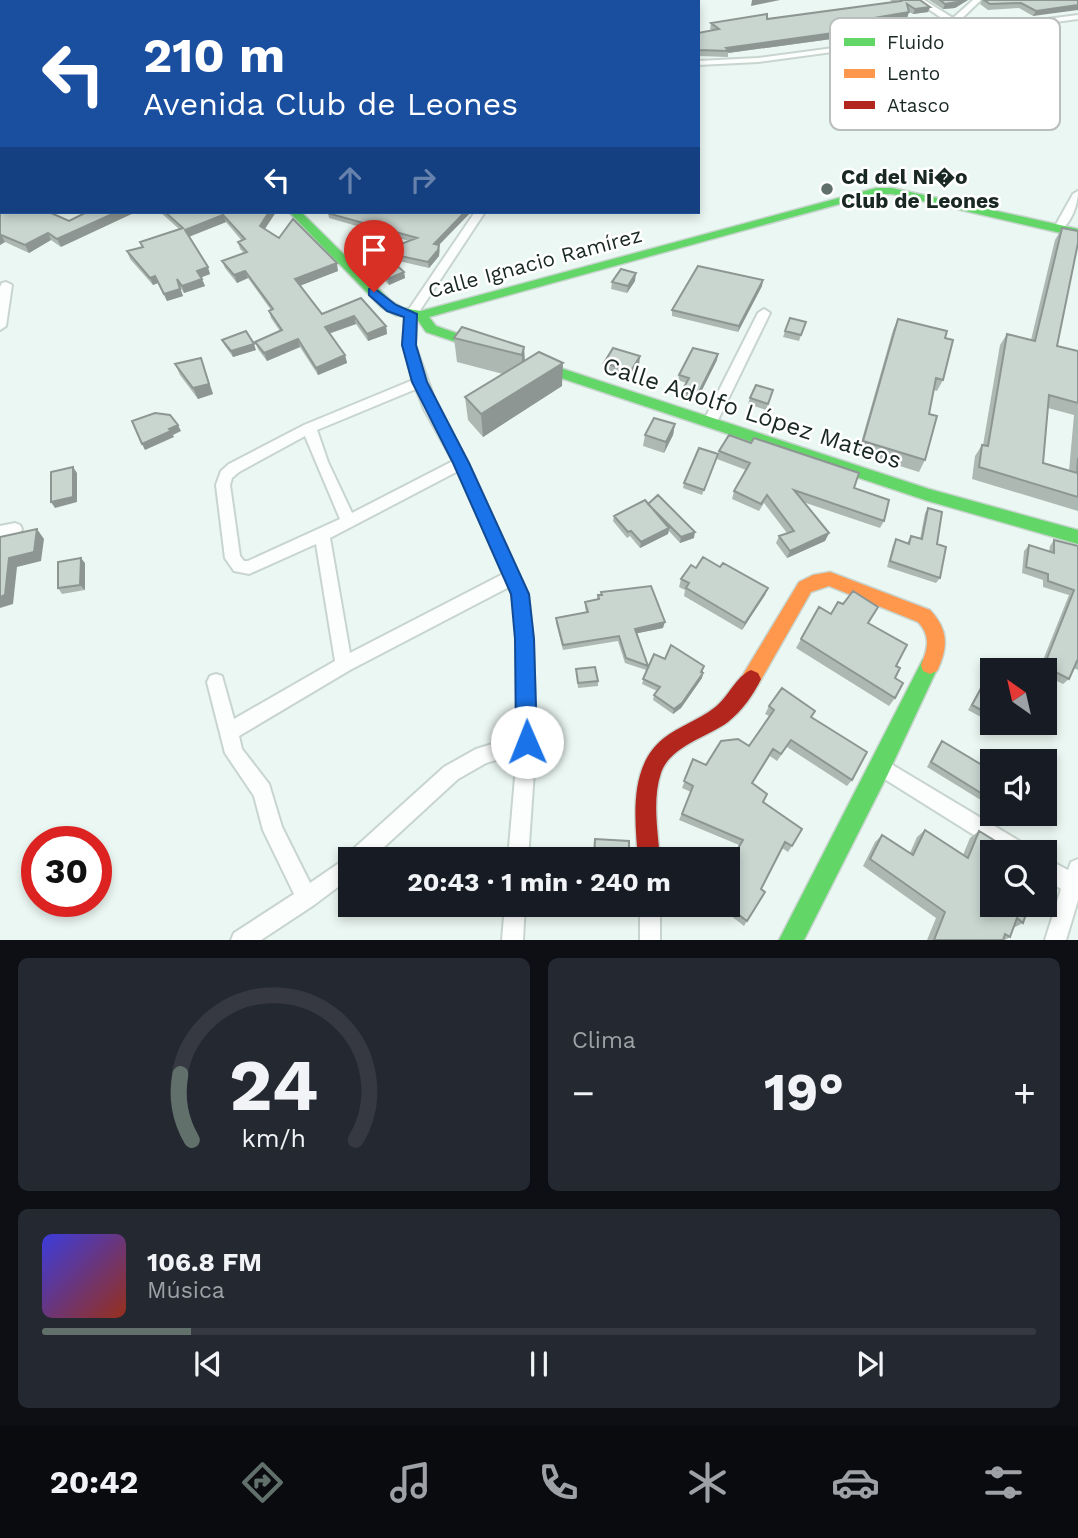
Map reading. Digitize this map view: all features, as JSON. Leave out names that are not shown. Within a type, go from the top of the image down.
[{"type":"street","points":[[919,0],[948,18]]},
{"type":"street","points":[[958,18],[977,0]]},
{"type":"street","points":[[1060,19],[1078,17]]},
{"type":"street","points":[[700,62],[758,60],[830,50]]},
{"type":"street","name":"Calle Ignacio Ramírez","points":[[416,315],[542,284],[876,191],[905,194],[1078,233]]},
{"type":"street","points":[[1059,228],[1078,194]]},
{"type":"street","points":[[297,214],[386,304],[416,315],[431,329],[490,349]]},
{"type":"street","points":[[479,214],[416,315],[409,345],[420,382],[461,463],[513,577],[524,612],[527,742],[519,847]]},
{"type":"street","points":[[0,326],[6,285]]},
{"type":"street","points":[[710,422],[764,313]]},
{"type":"street","name":"Calle Adolfo López Mateos","points":[[527,362],[928,495],[1078,537]]},
{"type":"street","points":[[420,382],[309,428],[234,468],[226,475],[223,485],[233,558],[239,566],[249,568],[321,535],[461,463]]},
{"type":"street","points":[[309,428],[348,521]]},
{"type":"street","points":[[321,535],[344,665]]},
{"type":"street","points":[[228,732],[344,665],[513,577]]},
{"type":"street","points":[[649,847],[648,793],[651,770],[662,751],[712,722],[731,706],[804,587],[813,582],[830,579],[912,609],[935,624],[939,637],[938,649],[881,767],[791,940]]},
{"type":"street","points":[[216,682],[230,744],[240,764],[262,791],[272,830],[307,898]]},
{"type":"street","points":[[370,847],[451,773],[482,755],[527,742]]},
{"type":"street","points":[[881,767],[999,840]]},
{"type":"street","points":[[1055,940],[1075,877],[1057,872]]},
{"type":"street","points":[[241,940],[338,875]]},
{"type":"street","points":[[512,940],[514,917]]},
{"type":"street","points":[[650,917],[650,940]]},
{"type":"building","points":[[920,0],[930,7],[915,9],[907,4],[909,12],[874,18],[830,18],[830,33],[726,48],[729,51],[700,50],[700,33],[719,29],[711,23],[767,14],[767,19]]},
{"type":"building","points":[[940,0],[961,0],[945,4]]},
{"type":"building","points":[[984,0],[1078,0],[1078,5],[1036,11],[1021,3],[990,4]]},
{"type":"building","points":[[0,214],[53,214],[69,221],[83,214],[113,214],[57,239],[48,233],[25,245],[0,236]]},
{"type":"building","points":[[167,214],[268,214],[260,226],[279,238],[293,219],[337,263],[295,279],[322,314],[361,298],[386,326],[367,334],[354,316],[325,327],[345,355],[316,368],[298,339],[264,353],[255,342],[282,330],[269,311],[273,309],[245,271],[234,275],[222,261],[247,252],[238,242],[245,239],[223,215],[185,230],[208,267],[197,271],[202,279],[182,286],[177,279],[180,289],[164,294],[155,276],[150,278],[127,251],[143,247],[140,242],[183,228]]},
{"type":"building","points":[[331,214],[463,214],[434,244],[439,245],[438,250],[428,262],[382,252],[404,272],[388,279],[367,257],[417,238]]},
{"type":"building","points":[[1062,228],[1078,231],[1078,243],[1057,346],[1078,351],[1078,403],[1049,395],[1043,463],[1077,473],[1078,458],[1078,497],[979,467],[982,445],[988,446],[1007,334],[1035,341]]},
{"type":"building","points":[[698,266],[763,280],[739,326],[672,310]]},
{"type":"building","points":[[621,269],[636,273],[628,286],[612,282]]},
{"type":"building","points":[[790,318],[806,322],[801,335],[785,331]]},
{"type":"building","points":[[898,319],[947,331],[945,338],[953,340],[943,380],[936,378],[929,414],[937,416],[925,460],[863,441]]},
{"type":"building","points":[[462,327],[524,347],[522,355],[454,338]]},
{"type":"building","points":[[246,331],[254,344],[231,351],[222,340]]},
{"type":"building","points":[[613,348],[640,356],[631,371],[604,363]]},
{"type":"building","points":[[693,348],[718,354],[697,396],[682,391],[689,378],[679,375]]},
{"type":"building","points":[[539,352],[563,363],[481,414],[465,397]]},
{"type":"building","points":[[201,358],[209,384],[193,388],[175,364]]},
{"type":"building","points":[[756,385],[773,390],[768,404],[750,398]]},
{"type":"building","points":[[155,413],[170,415],[178,425],[142,444],[132,421]]},
{"type":"building","points":[[654,418],[675,424],[666,442],[645,435]]},
{"type":"building","points":[[729,435],[751,443],[754,438],[859,473],[854,488],[889,500],[884,521],[794,490],[829,533],[790,551],[779,536],[794,531],[767,495],[761,504],[734,491],[750,463],[719,451]]},
{"type":"building","points":[[699,448],[718,454],[704,490],[684,483]]},
{"type":"building","points":[[73,467],[73,497],[51,502],[51,472]]},
{"type":"building","points":[[658,495],[695,532],[681,537],[648,504]]},
{"type":"building","points":[[645,500],[669,528],[641,542],[614,516]]},
{"type":"building","points":[[928,508],[942,512],[937,544],[946,547],[940,578],[890,561],[896,539],[909,544],[911,536],[922,539]]},
{"type":"building","points":[[37,529],[34,552],[9,558],[5,595],[0,597],[0,537]]},
{"type":"building","points":[[1054,540],[1078,546],[1078,662],[1069,679],[1057,673],[1057,658],[1047,658],[1074,590],[1048,581],[1048,574],[1026,567],[1029,545],[1054,553]]},
{"type":"building","points":[[703,557],[720,567],[723,563],[768,588],[745,623],[686,588],[689,583],[681,579],[691,565],[696,568]]},
{"type":"building","points":[[81,558],[80,585],[58,588],[58,562]]},
{"type":"building","points":[[651,586],[665,622],[635,629],[648,666],[626,658],[619,636],[563,645],[556,618],[588,612],[585,602],[599,599],[601,592]]},
{"type":"building","points":[[853,591],[878,607],[868,623],[907,645],[896,666],[900,668],[895,678],[903,683],[895,698],[801,639],[819,607],[831,614],[838,602],[843,604]]},
{"type":"building","points":[[671,645],[704,666],[701,672],[703,673],[682,703],[674,709],[654,695],[660,687],[643,679],[654,654],[665,659]]},
{"type":"building","points":[[595,667],[598,681],[578,683],[576,669]]},
{"type":"building","points":[[782,688],[815,711],[811,717],[867,752],[852,780],[791,740],[781,754],[773,749],[752,783],[767,794],[763,802],[802,829],[792,846],[785,842],[761,889],[765,892],[747,921],[740,916],[739,847],[743,840],[682,814],[693,786],[684,781],[693,759],[706,765],[721,741],[738,739],[749,746],[774,710],[769,706]]},
{"type":"building","points":[[980,690],[980,709],[972,705]]},
{"type":"building","points":[[942,741],[980,764],[980,792],[931,762]]},
{"type":"building","points":[[925,830],[968,858],[979,831],[994,840],[980,840],[980,917],[1025,917],[1023,923],[1017,918],[1010,937],[1005,934],[1003,940],[934,940],[945,912],[870,859],[882,835],[913,855]]},
{"type":"building","points":[[595,839],[629,841],[629,847],[595,847]]},
{"type":"traffic: fast","points":[[297,214],[386,304],[400,312],[421,315],[876,191],[892,191],[1078,233]]},
{"type":"traffic: fast","points":[[421,315],[431,329],[480,346]]},
{"type":"traffic: fast","points":[[539,366],[928,495],[1078,537]]},
{"type":"traffic: fast","points":[[791,940],[881,767],[930,665]]},
{"type":"traffic: slow","points":[[751,679],[805,587],[813,582],[830,579],[924,616],[934,628],[937,639],[936,652],[930,665]]},
{"type":"traffic: jam","points":[[648,847],[647,794],[656,761],[672,744],[724,713],[751,679]]},
{"type":"place","name":"Cd del Ni�o Club de Leones","points":[[827,189]]},
{"type":"route","points":[[374,292],[392,308],[411,314],[409,345],[420,382],[461,463],[520,594],[524,612],[527,742]]}]
